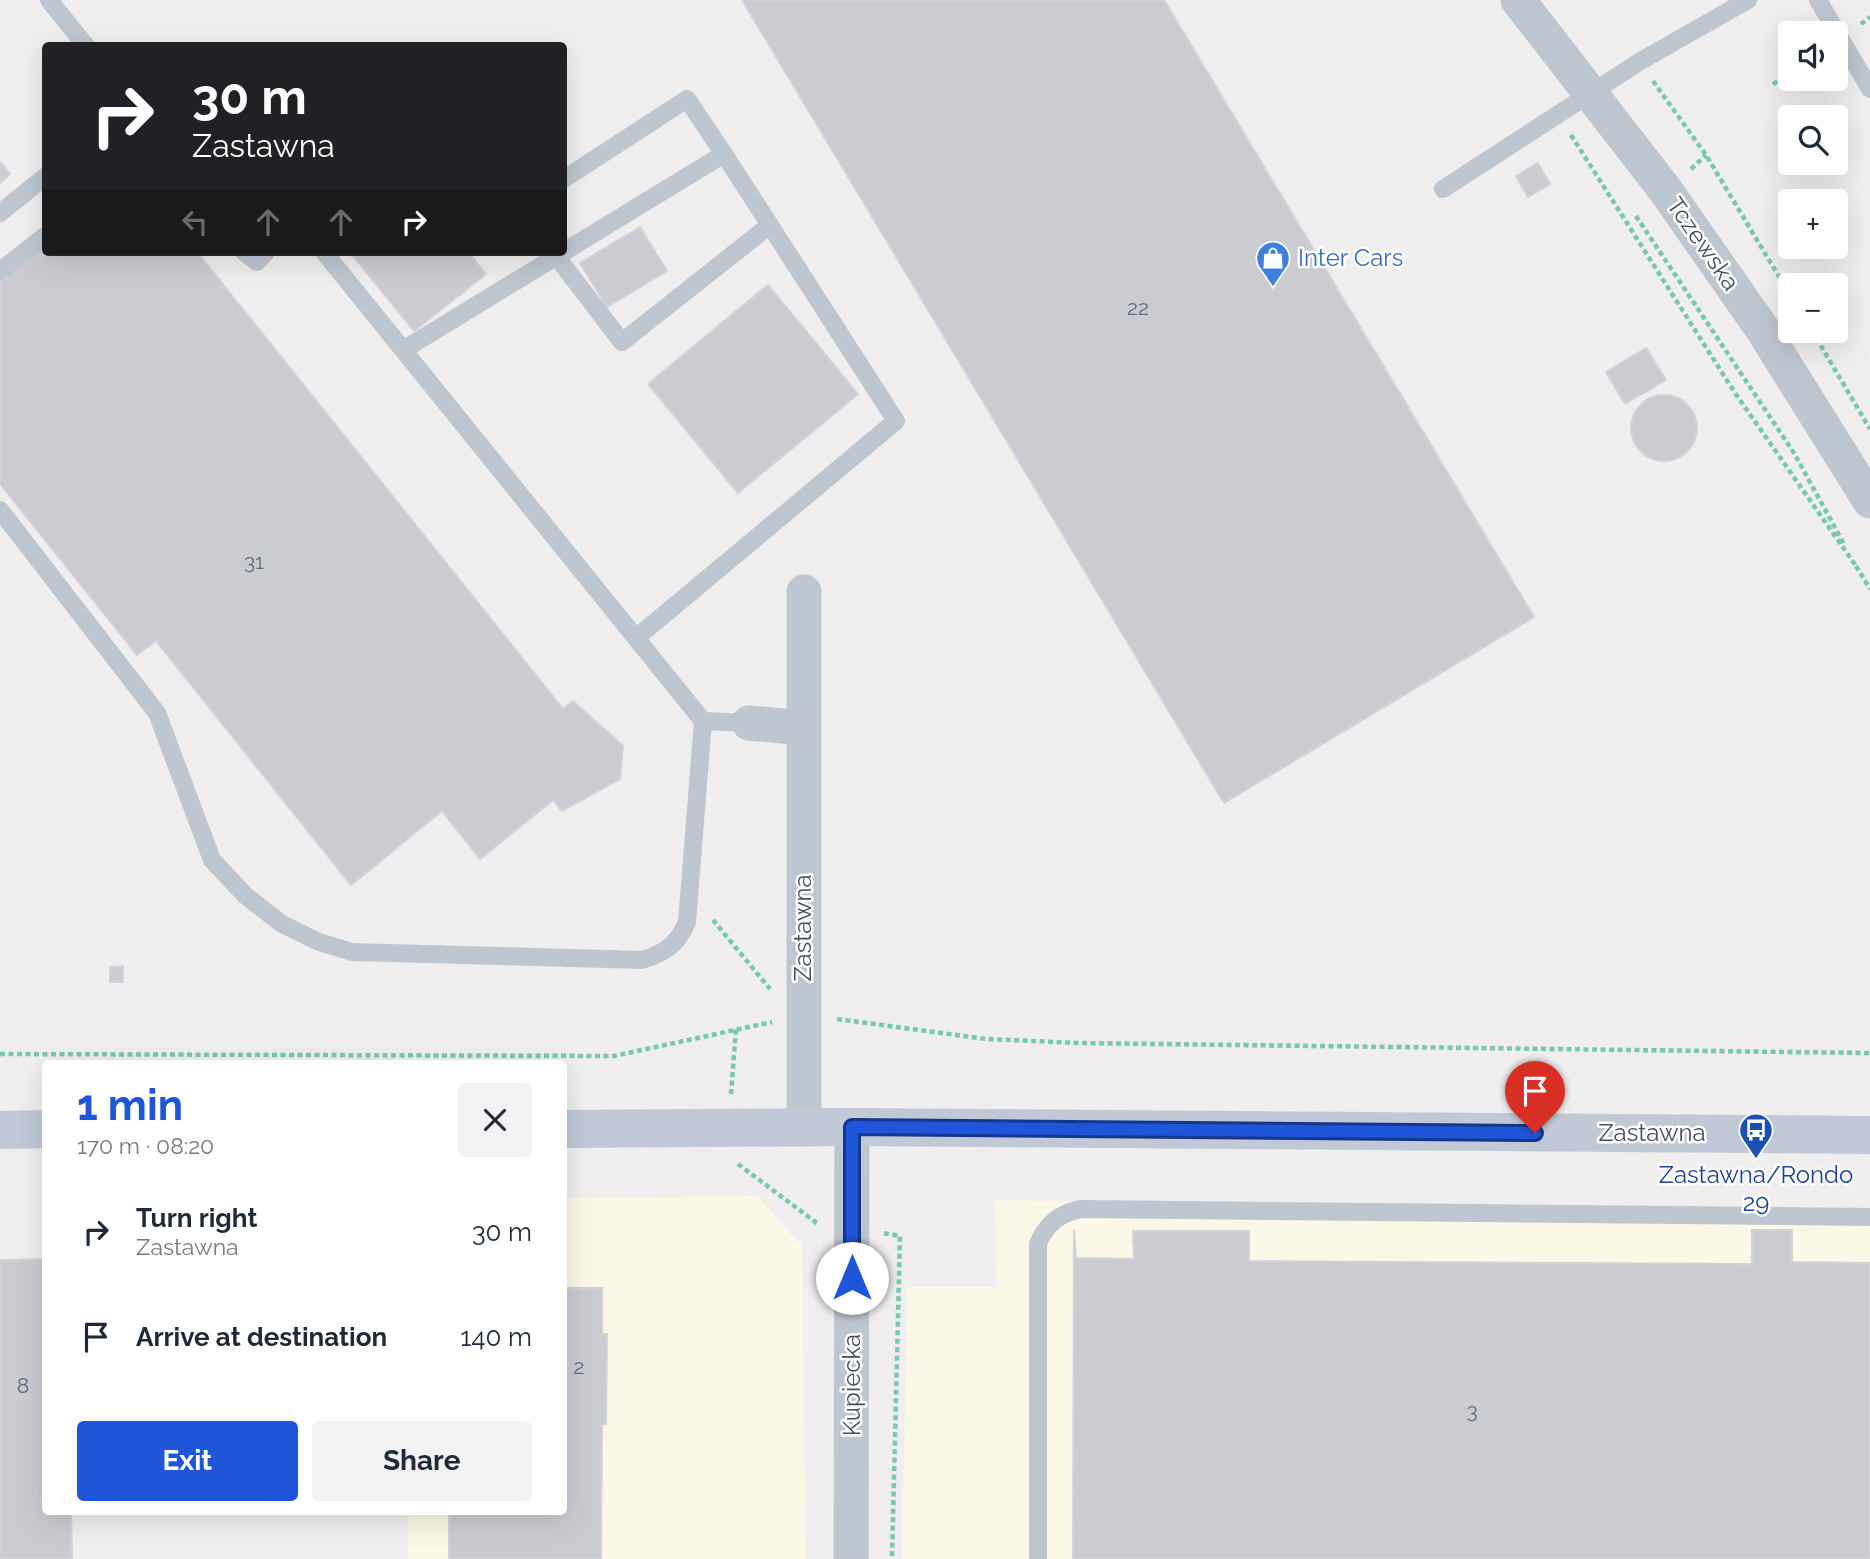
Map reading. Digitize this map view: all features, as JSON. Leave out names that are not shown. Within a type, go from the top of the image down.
[{"type":"main road","name":"Zastawna","points":[[567,1129],[852,1127],[1870,1135]]},
{"type":"main road","points":[[0,1130],[42,1129]]},
{"type":"street","name":"Tczewska","points":[[1518,0],[1591,92],[1763,330],[1870,500]]},
{"type":"street","name":"Zastawna","points":[[804,592],[804,1129]]},
{"type":"street","points":[[749,723],[804,728]]},
{"type":"street","name":"Kupiecka","points":[[851,1559],[852,1127]]},
{"type":"lane","points":[[48,0],[83,42]]},
{"type":"lane","points":[[1443,189],[1639,62],[1748,0]]},
{"type":"lane","points":[[1818,0],[1870,89]]},
{"type":"lane","points":[[567,177],[687,99],[896,421],[636,638]]},
{"type":"lane","points":[[567,246],[724,154]]},
{"type":"lane","points":[[0,213],[42,179]]},
{"type":"lane","points":[[556,256],[622,342],[770,225]]},
{"type":"lane","points":[[0,271],[42,238]]},
{"type":"lane","points":[[249,256],[257,262],[263,256]]},
{"type":"lane","points":[[0,510],[157,713],[212,860],[246,897],[282,924],[319,942],[352,952],[642,960],[658,955],[676,941],[687,922],[703,721],[327,256]]},
{"type":"lane","points":[[403,350],[551,256]]},
{"type":"lane","points":[[703,721],[749,723]]},
{"type":"lane","points":[[1038,1559],[1038,1244],[1043,1232],[1066,1212],[1080,1209],[1870,1217]]},
{"type":"path","points":[[1639,62],[1706,155],[1778,275]]},
{"type":"path","points":[[1773,84],[1778,81]]},
{"type":"path","points":[[1557,116],[1629,222],[1735,393],[1856,566]]},
{"type":"path","points":[[1636,216],[1794,453],[1870,589]]},
{"type":"path","points":[[1819,343],[1870,429]]},
{"type":"path","points":[[705,910],[775,995]]},
{"type":"path","points":[[829,1019],[986,1039],[1079,1043],[1870,1053]]},
{"type":"path","points":[[0,1054],[614,1056],[784,1020]]},
{"type":"path","points":[[852,1228],[900,1236],[892,1559]]},
{"type":"shaded area","points":[[757,1196],[802,1245],[806,1559],[408,1559],[408,1515],[567,1515],[567,1198]]},
{"type":"shaded area","points":[[995,1200],[1870,1208],[1870,1559],[902,1559],[907,1287],[996,1287]]},
{"type":"building","points":[[742,0],[1164,0],[1534,617],[1224,803]]},
{"type":"building","points":[[0,162],[10,174],[0,183]]},
{"type":"building","points":[[1538,163],[1550,184],[1528,197],[1516,176]]},
{"type":"building","points":[[640,227],[667,271],[607,307],[580,263]]},
{"type":"building","points":[[42,248],[42,256],[200,256],[563,709],[573,701],[623,746],[620,779],[562,811],[553,800],[480,859],[442,811],[351,885],[156,641],[137,655],[0,484],[0,281]]},
{"type":"building","points":[[353,256],[471,256],[486,274],[414,331]]},
{"type":"building","points":[[768,285],[858,394],[738,493],[648,384]]},
{"type":"building","points":[[1646,348],[1666,380],[1625,404],[1606,372]]},
{"type":"building","points":[[1657,395],[1671,395],[1683,400],[1692,409],[1697,428],[1695,441],[1688,452],[1671,461],[1657,461],[1645,456],[1636,447],[1631,435],[1631,421],[1636,409],[1645,400]]},
{"type":"building","points":[[123,966],[123,982],[110,982],[110,967]]},
{"type":"building","points":[[1074,1230],[1076,1258],[1134,1259],[1133,1231],[1249,1231],[1249,1261],[1752,1264],[1752,1230],[1792,1230],[1792,1262],[1870,1263],[1870,1559],[1073,1559]]},
{"type":"building","points":[[42,1259],[42,1515],[71,1515],[72,1559],[0,1559],[0,1260]]},
{"type":"building","points":[[567,1288],[602,1288],[602,1334],[607,1334],[606,1424],[602,1425],[601,1559],[449,1559],[449,1515],[567,1515]]},
{"type":"place","name":"Inter Cars","points":[[1273,288]]},
{"type":"place","name":"Zastawna/Rondo 29","points":[[1756,1160]]},
{"type":"route","points":[[852,1278],[852,1127],[1535,1133]]}]
